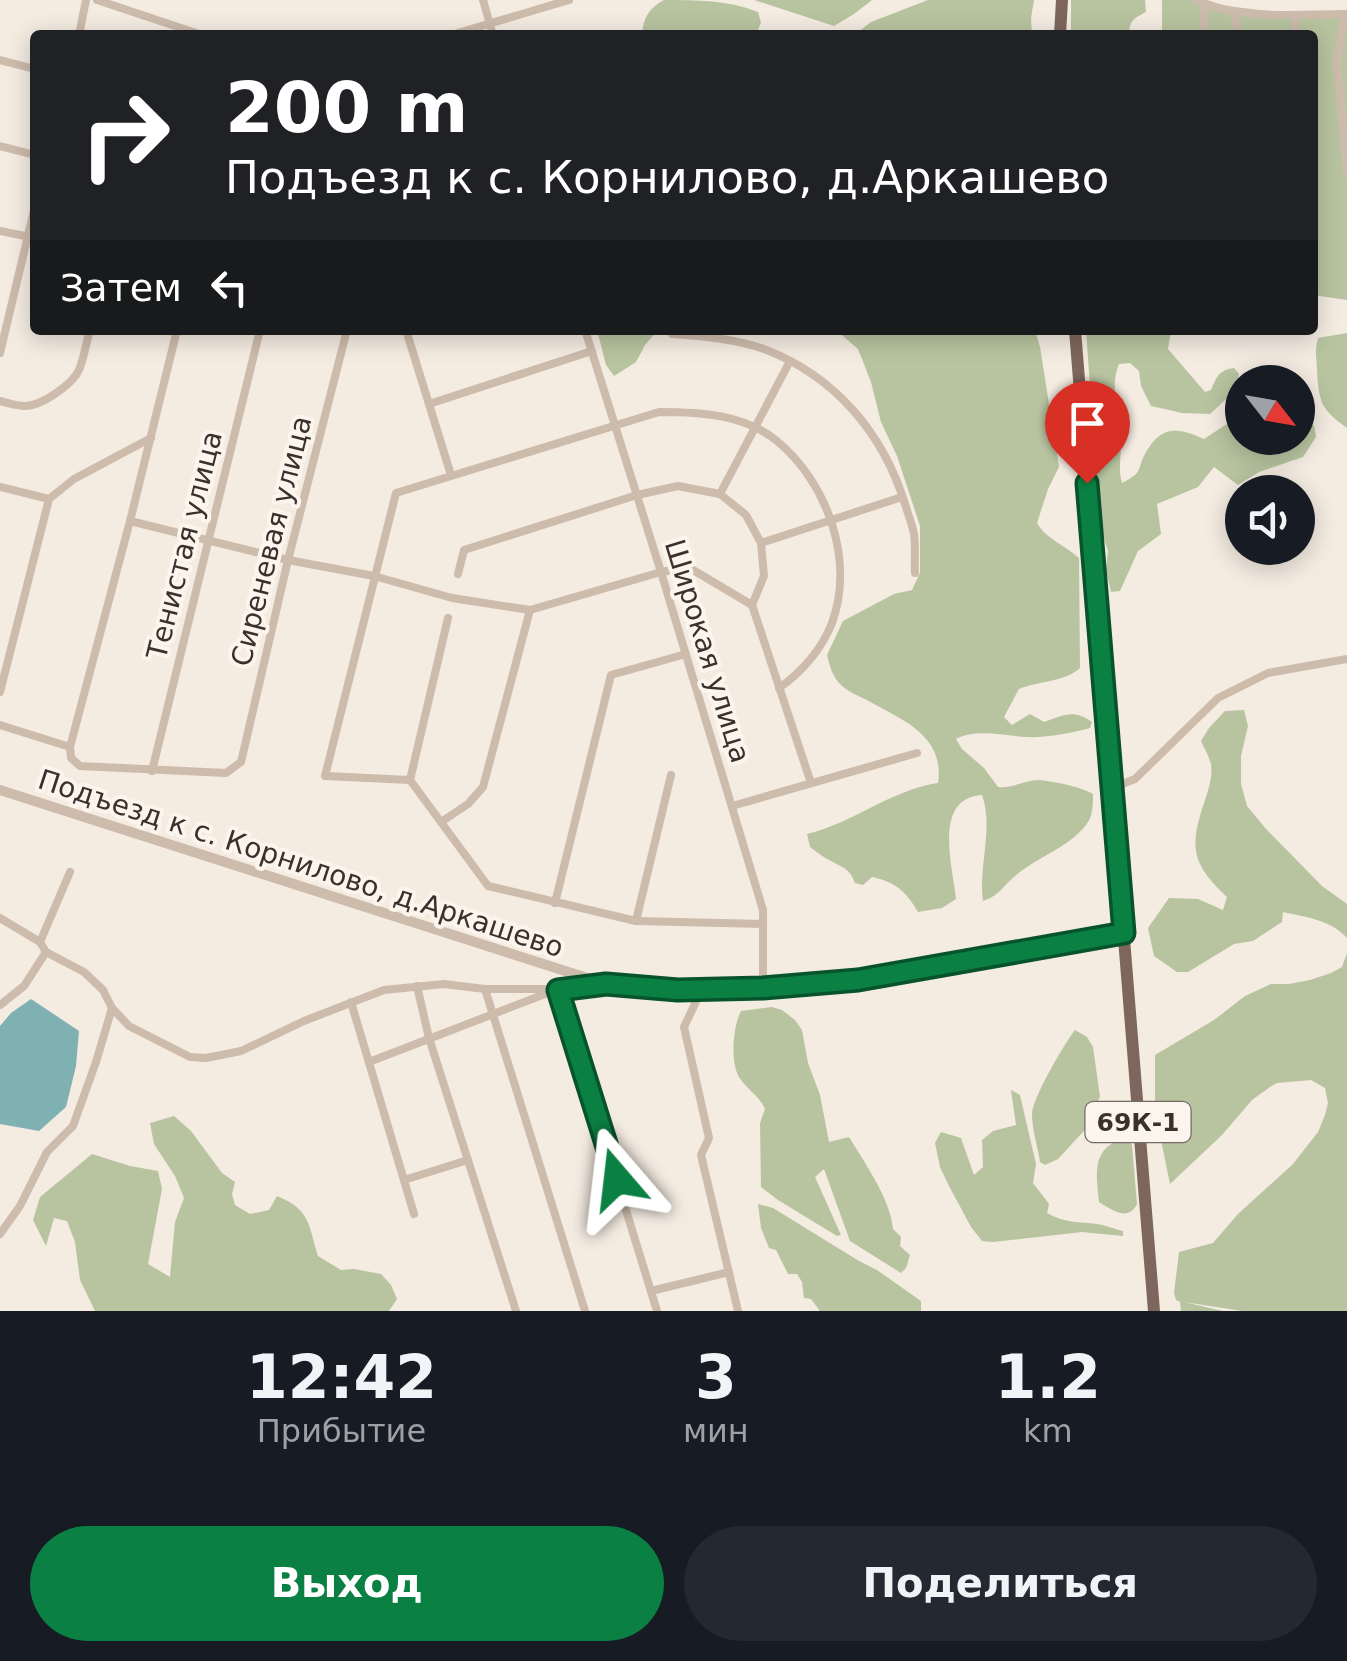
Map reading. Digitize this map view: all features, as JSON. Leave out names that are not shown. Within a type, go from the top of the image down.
[{"type":"main road","points":[[1060,30],[1062,0]]},
{"type":"main road","name":"69К-1","points":[[1074,335],[1154,1311]]},
{"type":"street","points":[[80,30],[86,0]]},
{"type":"street","points":[[97,0],[189,30]]},
{"type":"street","points":[[482,0],[492,30]]},
{"type":"street","points":[[468,30],[569,0]]},
{"type":"street","points":[[1203,30],[1200,2],[1258,15],[1345,14],[1337,62],[1347,173]]},
{"type":"street","points":[[1233,12],[1238,30]]},
{"type":"street","points":[[1295,30],[1296,16]]},
{"type":"street","points":[[166,30],[168,22]]},
{"type":"street","points":[[0,60],[30,68]]},
{"type":"street","points":[[0,146],[30,154]]},
{"type":"street","points":[[0,231],[30,238]]},
{"type":"street","points":[[0,353],[4,316],[30,241]]},
{"type":"street","points":[[0,401],[32,405],[73,381],[89,335]]},
{"type":"street","points":[[152,771],[80,766],[71,758],[70,748],[176,335]]},
{"type":"street","name":"Тенистая улица","points":[[152,771],[258,335]]},
{"type":"street","name":"Сиреневая улица","points":[[152,771],[226,772],[241,762],[346,335]]},
{"type":"street","points":[[408,335],[451,476]]},
{"type":"street","name":"Широкая улица","points":[[587,335],[763,910],[763,988]]},
{"type":"street","points":[[680,335],[763,349],[818,378],[845,400],[888,458],[914,534],[915,573]]},
{"type":"street","points":[[430,404],[592,351]]},
{"type":"street","points":[[720,494],[790,361]]},
{"type":"street","points":[[410,780],[325,776],[396,493],[659,412],[701,412],[754,429],[775,440],[802,466],[822,497],[838,547],[840,588],[832,623],[815,654],[780,688]]},
{"type":"street","points":[[0,692],[49,498],[74,479],[151,438]]},
{"type":"street","points":[[458,574],[464,550],[637,495],[678,486],[720,494],[746,516],[761,543],[764,576],[752,605]]},
{"type":"street","points":[[0,487],[49,498]]},
{"type":"street","points":[[761,543],[902,496]]},
{"type":"street","points":[[130,521],[288,560],[374,576],[452,598],[530,610],[688,567],[752,605],[811,783]]},
{"type":"street","points":[[441,822],[468,804],[483,787],[530,610]]},
{"type":"street","points":[[448,618],[410,780],[488,886],[636,921],[763,924]]},
{"type":"street","points":[[555,903],[611,675],[686,654]]},
{"type":"street","points":[[1112,788],[1135,779],[1218,698],[1268,673],[1347,659]]},
{"type":"street","points":[[0,726],[70,748]]},
{"type":"street","points":[[732,806],[918,753]]},
{"type":"street","points":[[636,921],[671,775]]},
{"type":"street","name":"Подъезд к с. Корнилово, д.Аркашево","points":[[0,790],[606,984],[678,990],[858,980],[1124,933]]},
{"type":"street","points":[[40,942],[70,872]]},
{"type":"street","points":[[0,918],[40,942],[46,952],[84,972],[103,990],[112,1008],[129,1026],[190,1056],[206,1058],[240,1051],[384,990],[444,984],[558,990],[606,984]]},
{"type":"street","points":[[0,1004],[24,986],[46,952]]},
{"type":"street","points":[[417,986],[516,1311]]},
{"type":"street","points":[[485,989],[585,1311]]},
{"type":"street","points":[[702,989],[684,1026],[708,1138],[701,1155],[738,1311]]},
{"type":"street","points":[[369,1062],[558,990]]},
{"type":"street","points":[[558,990],[657,1311]]},
{"type":"street","points":[[351,1002],[414,1214]]},
{"type":"street","points":[[0,1234],[20,1206],[47,1152],[73,1126],[112,1008]]},
{"type":"street","points":[[404,1180],[468,1160]]},
{"type":"street","points":[[651,1292],[729,1272]]},
{"type":"green space","points":[[664,0],[735,5],[758,12],[761,23],[758,30],[643,30],[654,6]]},
{"type":"green space","points":[[754,0],[872,0],[834,26]]},
{"type":"green space","points":[[928,0],[1034,0],[1032,30],[861,30],[871,22]]},
{"type":"green space","points":[[1071,0],[1145,0],[1146,12],[1133,21],[1130,30],[1071,30]]},
{"type":"green space","points":[[1162,0],[1204,0],[1292,14],[1347,12],[1347,300],[1318,296],[1318,30],[1162,30]]},
{"type":"green space","points":[[1347,333],[1347,428],[1323,404],[1316,351],[1318,338]]},
{"type":"green space","points":[[598,335],[654,335],[636,362],[614,376],[606,365]]},
{"type":"green space","points":[[842,335],[1036,335],[1059,467],[1037,523],[1079,558],[1080,668],[1067,676],[1019,689],[1004,717],[1012,725],[1030,714],[1044,722],[1074,714],[1092,722],[1090,728],[1050,736],[981,733],[956,739],[998,787],[1038,780],[1093,794],[1088,822],[1061,847],[983,901],[985,808],[982,795],[966,799],[956,808],[949,836],[956,899],[942,908],[918,912],[899,888],[880,879],[872,877],[863,885],[855,883],[846,869],[810,847],[807,834],[904,792],[938,783],[935,753],[928,741],[907,722],[843,687],[833,674],[827,655],[843,621],[894,594],[912,590],[920,573],[920,526],[858,349]]},
{"type":"green space","points":[[1086,335],[1170,335],[1168,349],[1205,392],[1211,390],[1225,370],[1225,400],[1210,414],[1151,406],[1139,371],[1130,363],[1119,364],[1115,393],[1122,483],[1134,476],[1155,440],[1168,432],[1184,432],[1204,439],[1225,425],[1225,455],[1304,455],[1254,475],[1225,475],[1214,467],[1198,487],[1157,504],[1161,534],[1138,551],[1120,591],[1111,592],[1106,570],[1108,551],[1100,525]]},
{"type":"green space","points":[[1244,710],[1248,726],[1241,756],[1241,784],[1247,806],[1322,886],[1347,904],[1347,938],[1326,923],[1283,912],[1282,922],[1253,941],[1234,944],[1188,972],[1177,972],[1154,956],[1148,928],[1169,898],[1198,899],[1223,910],[1227,897],[1200,865],[1195,844],[1211,774],[1201,741],[1225,711]]},
{"type":"green space","points":[[1347,953],[1347,1311],[1242,1311],[1184,1302],[1223,1311],[1181,1311],[1174,1293],[1179,1252],[1213,1243],[1238,1214],[1293,1164],[1318,1132],[1328,1103],[1325,1088],[1311,1080],[1277,1083],[1252,1100],[1170,1184],[1155,1105],[1155,1055],[1214,1020],[1245,996],[1271,984],[1289,984],[1331,973],[1342,967]]},
{"type":"green space","points":[[772,1007],[782,1010],[802,1030],[829,1142],[849,1137],[882,1194],[893,1229],[901,1237],[900,1246],[910,1255],[901,1273],[850,1241],[824,1169],[815,1177],[841,1235],[761,1187],[760,1123],[765,1109],[739,1077],[734,1044],[741,1011]]},
{"type":"green space","points":[[1075,1030],[1087,1037],[1093,1047],[1100,1097],[1093,1121],[1058,1159],[1045,1165],[1040,1162],[1033,1107]]},
{"type":"green space","points":[[1011,1090],[1020,1095],[1036,1164],[1033,1183],[1049,1204],[1047,1213],[1123,1231],[1123,1236],[1082,1232],[993,1242],[982,1241],[971,1227],[940,1167],[935,1143],[941,1132],[961,1138],[974,1175],[983,1167],[982,1140],[993,1131],[1016,1125]]},
{"type":"green space","points":[[174,1116],[191,1131],[222,1173],[235,1182],[235,1205],[250,1214],[269,1210],[277,1196],[288,1201],[307,1219],[318,1256],[341,1270],[381,1274],[397,1299],[389,1311],[95,1311],[80,1280],[75,1242],[67,1221],[54,1218],[46,1246],[33,1220],[40,1197],[92,1154],[158,1171],[162,1189],[148,1264],[170,1277],[175,1222],[184,1198],[154,1144],[150,1123]]},
{"type":"green space","points":[[1127,1136],[1132,1145],[1137,1204],[1124,1213],[1099,1202],[1097,1170],[1107,1147]]},
{"type":"green space","points":[[758,1204],[773,1208],[877,1270],[921,1301],[921,1311],[820,1311],[811,1299],[804,1298],[797,1274],[788,1274],[776,1250],[769,1248]]},
{"type":"water","points":[[31,999],[79,1031],[66,1107],[39,1131],[0,1124],[0,1026]]},
{"type":"route","points":[[617,1179],[558,990],[606,984],[678,990],[763,988],[858,980],[1124,933],[1087,483]]}]
